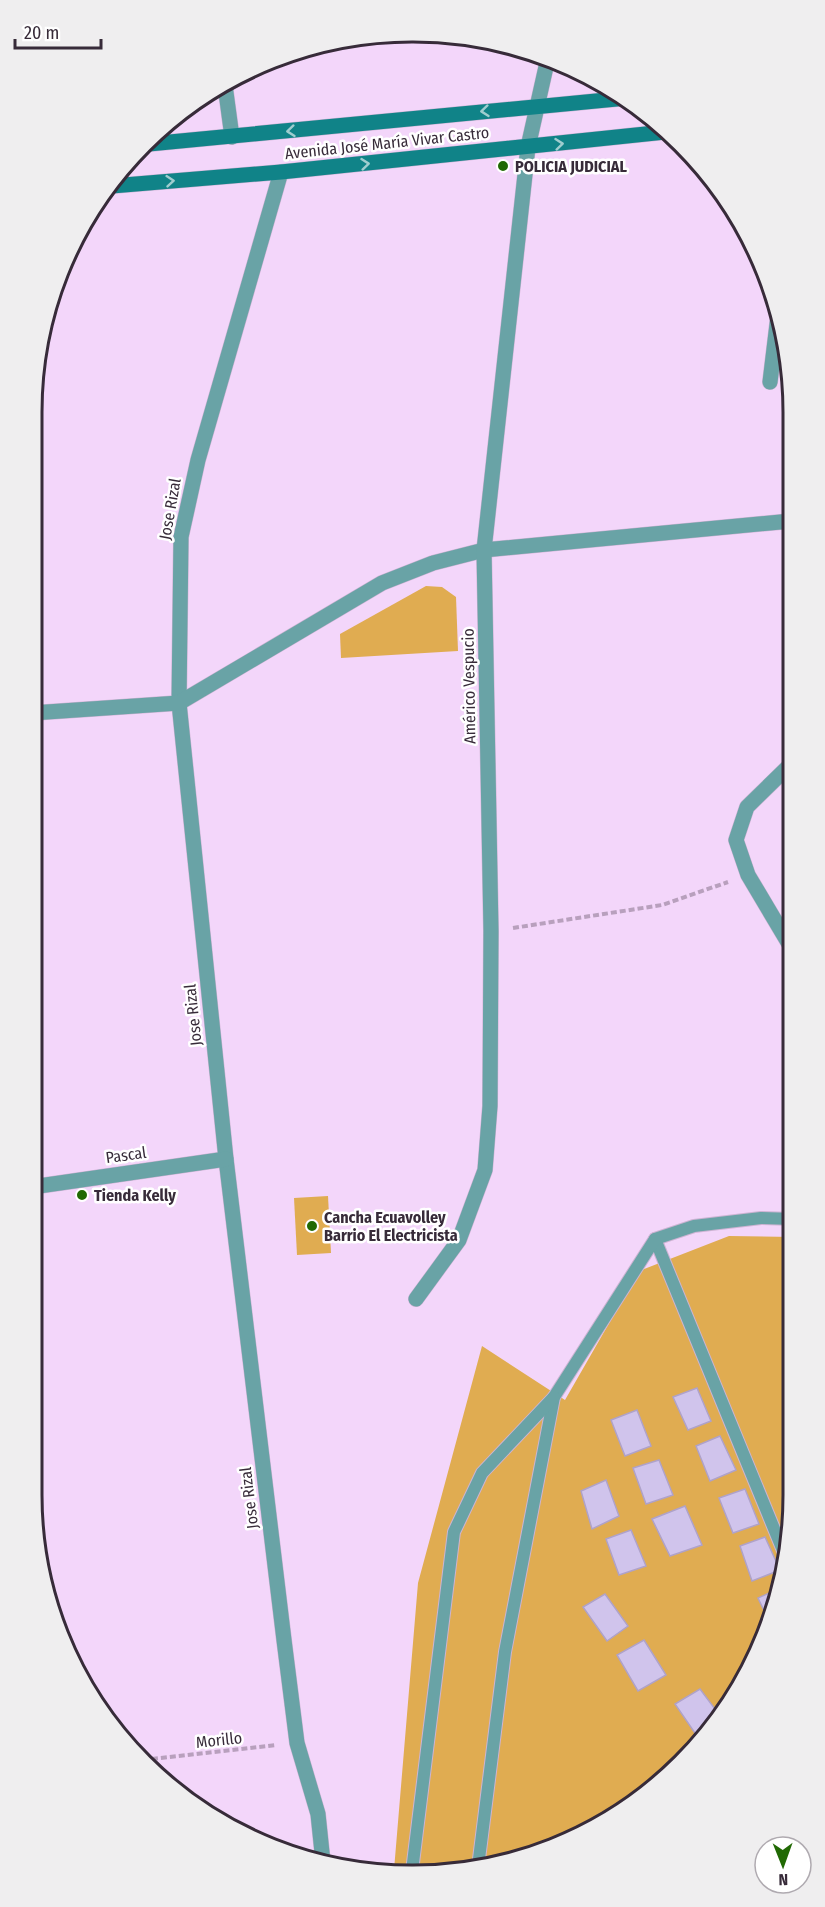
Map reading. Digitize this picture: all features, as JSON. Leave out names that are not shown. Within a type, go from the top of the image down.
[{"type":"street","name":"Américo Vespucio","points":[[416,1299],[459,1240],[485,1170],[490,1106],[492,931],[484,550],[528,147],[546,67]]},
{"type":"street","points":[[226,93],[232,136]]},
{"type":"street","name":"Avenida José María Vivar Castro","points":[[159,143],[610,99]]},
{"type":"street","name":"Avenida José María Vivar Castro","points":[[120,185],[281,172],[656,133]]},
{"type":"street","name":"Jose Rizal","points":[[281,172],[198,460],[181,537],[180,703],[226,1160],[297,1743],[318,1814],[322,1853]]},
{"type":"street","points":[[770,382],[775,338]]},
{"type":"street","points":[[42,712],[180,703],[382,583],[433,563],[484,550],[783,522]]},
{"type":"street","points":[[783,772],[747,807],[736,840],[748,875],[783,934]]},
{"type":"street","name":"Pascal","points":[[42,1186],[226,1160]]},
{"type":"lane","points":[[413,1865],[454,1532],[482,1473],[554,1397],[655,1239],[694,1226],[761,1218],[783,1219]]},
{"type":"lane","points":[[655,1239],[780,1543]]},
{"type":"lane","points":[[479,1859],[505,1652],[554,1397]]},
{"type":"path","points":[[492,931],[662,905],[748,875]]},
{"type":"path","name":"Morillo","points":[[154,1759],[297,1743]]},
{"type":"shaded area","points":[[426,586],[442,587],[456,597],[458,651],[341,658],[340,634]]},
{"type":"shaded area","name":"Cancha Ecuavolley Barrio El Electricista","points":[[328,1196],[331,1253],[297,1255],[294,1198]]},
{"type":"shaded area","points":[[729,1236],[783,1237],[782,1519],[776,1567],[755,1636],[721,1700],[691,1739],[657,1773],[618,1803],[554,1837],[508,1852],[461,1862],[394,1864],[418,1583],[482,1346],[565,1400],[639,1271]]},
{"type":"building","points":[[697,1388],[711,1421],[688,1430],[673,1397]]},
{"type":"building","points":[[637,1410],[651,1446],[625,1456],[611,1420]]},
{"type":"building","points":[[720,1436],[736,1470],[710,1481],[696,1446]]},
{"type":"building","points":[[659,1460],[673,1495],[646,1504],[633,1468]]},
{"type":"building","points":[[606,1480],[619,1516],[592,1529],[581,1491]]},
{"type":"building","points":[[745,1489],[759,1524],[733,1533],[719,1498]]},
{"type":"building","points":[[685,1506],[702,1545],[670,1556],[652,1519]]},
{"type":"building","points":[[631,1530],[646,1566],[619,1575],[606,1539]]},
{"type":"building","points":[[765,1537],[777,1563],[775,1572],[752,1581],[740,1546]]},
{"type":"building","points":[[769,1593],[764,1611],[758,1598]]},
{"type":"building","points":[[605,1594],[628,1626],[607,1641],[583,1607]]},
{"type":"building","points":[[644,1640],[666,1675],[638,1691],[617,1655]]},
{"type":"building","points":[[700,1689],[715,1708],[695,1734],[675,1704]]},
{"type":"place","name":"POLICIA JUDICIAL","points":[[503,166]]},
{"type":"place","name":"Tienda Kelly","points":[[82,1195]]},
{"type":"place","name":"Cancha Ecuavolley Barrio El Electricista","points":[[312,1226]]}]
